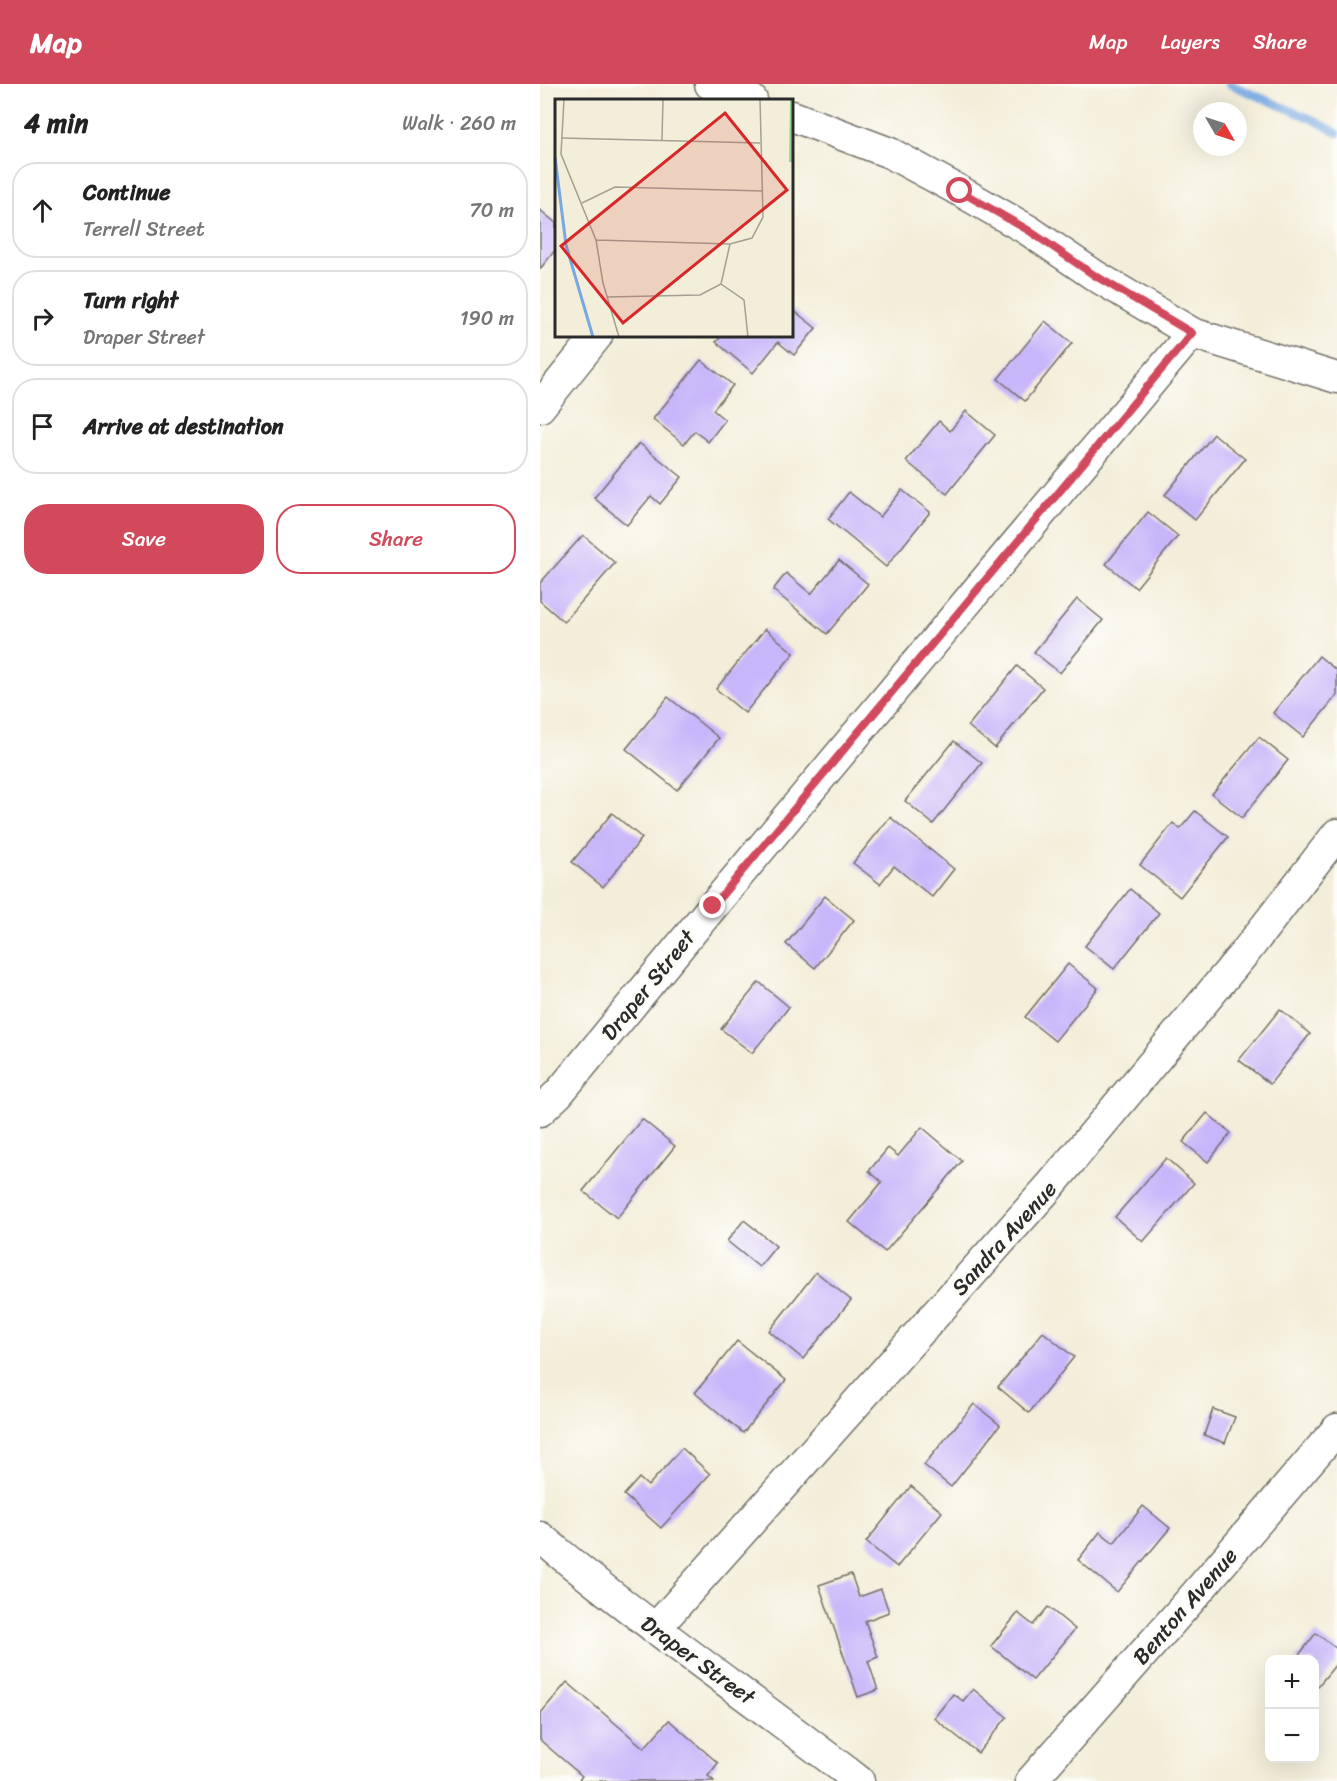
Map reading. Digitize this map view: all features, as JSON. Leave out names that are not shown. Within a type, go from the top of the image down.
[{"type":"street","points":[[710,84],[749,99]]},
{"type":"street","points":[[794,117],[890,153],[960,191],[1028,230],[1094,275],[1192,333],[1337,378]]},
{"type":"street","name":"Draper Street","points":[[540,1111],[559,1094],[713,906],[1192,333]]},
{"type":"street","points":[[540,407],[595,338]]},
{"type":"street","name":"Sandra Avenue","points":[[655,1629],[1050,1186],[1247,950],[1337,834]]},
{"type":"street","name":"Benton Avenue","points":[[1031,1781],[1337,1429]]},
{"type":"street","name":"Draper Street","points":[[540,1537],[587,1577],[859,1781]]},
{"type":"building","points":[[540,210],[555,222],[555,250],[540,269]]},
{"type":"building","points":[[794,311],[816,328],[794,355],[778,342],[753,373],[716,342],[720,338],[794,338]]},
{"type":"building","points":[[1045,321],[1072,343],[1025,401],[998,379]]},
{"type":"building","points":[[701,360],[733,385],[713,410],[725,420],[708,442],[695,431],[684,444],[653,419]]},
{"type":"building","points":[[966,411],[995,435],[947,494],[906,461],[939,421],[950,431]]},
{"type":"building","points":[[1214,434],[1245,459],[1195,520],[1165,495]]},
{"type":"building","points":[[639,443],[682,477],[660,504],[651,496],[627,525],[594,498]]},
{"type":"building","points":[[902,490],[930,512],[886,567],[828,519],[849,492],[880,517]]},
{"type":"building","points":[[1148,512],[1178,536],[1136,588],[1106,564]]},
{"type":"building","points":[[583,535],[615,563],[564,622],[540,601],[540,583]]},
{"type":"building","points":[[839,560],[868,584],[827,634],[773,590],[786,573],[811,594]]},
{"type":"building","points":[[1077,599],[1103,620],[1060,673],[1034,652]]},
{"type":"building","points":[[765,629],[794,653],[745,713],[716,689]]},
{"type":"building","points":[[1319,656],[1337,671],[1337,695],[1303,737],[1273,713]]},
{"type":"building","points":[[1017,666],[1043,688],[995,748],[968,726]]},
{"type":"building","points":[[668,697],[719,738],[677,790],[626,749]]},
{"type":"building","points":[[1259,737],[1288,760],[1242,818],[1212,794]]},
{"type":"building","points":[[954,741],[982,763],[933,824],[905,801]]},
{"type":"building","points":[[1195,811],[1228,837],[1180,897],[1140,865],[1173,823],[1180,829]]},
{"type":"building","points":[[612,813],[642,838],[603,887],[572,862]]},
{"type":"building","points":[[890,817],[954,869],[932,897],[894,866],[880,884],[853,863]]},
{"type":"building","points":[[1130,889],[1159,913],[1114,969],[1085,946]]},
{"type":"building","points":[[825,896],[854,920],[815,968],[786,944]]},
{"type":"building","points":[[1068,964],[1098,988],[1055,1041],[1025,1017]]},
{"type":"building","points":[[759,982],[789,1007],[752,1053],[721,1029]]},
{"type":"building","points":[[1280,1009],[1310,1034],[1270,1084],[1239,1060]]},
{"type":"building","points":[[1207,1113],[1231,1133],[1208,1162],[1183,1142]]},
{"type":"building","points":[[642,1119],[675,1146],[617,1218],[583,1191]]},
{"type":"building","points":[[922,1127],[962,1161],[885,1252],[849,1222],[882,1182],[869,1171],[888,1148],[898,1156]]},
{"type":"building","points":[[1166,1158],[1194,1183],[1143,1242],[1115,1217]]},
{"type":"building","points":[[744,1220],[776,1246],[759,1267],[727,1241]]},
{"type":"building","points":[[816,1272],[851,1300],[803,1359],[769,1331]]},
{"type":"building","points":[[1043,1332],[1074,1357],[1029,1413],[998,1387]]},
{"type":"building","points":[[737,1341],[786,1380],[743,1433],[695,1393]]},
{"type":"building","points":[[974,1404],[1000,1425],[951,1487],[924,1465]]},
{"type":"building","points":[[1213,1409],[1235,1417],[1225,1443],[1204,1435]]},
{"type":"building","points":[[682,1448],[710,1474],[661,1528],[624,1495],[639,1478],[648,1486]]},
{"type":"building","points":[[911,1486],[942,1512],[897,1567],[866,1542]]},
{"type":"building","points":[[1143,1506],[1170,1528],[1117,1592],[1078,1560],[1100,1532],[1114,1543]]},
{"type":"building","points":[[851,1574],[859,1597],[881,1589],[889,1612],[865,1621],[878,1657],[868,1661],[878,1690],[858,1697],[819,1585]]},
{"type":"building","points":[[1048,1607],[1075,1629],[1033,1680],[991,1646],[1018,1613],[1033,1625]]},
{"type":"building","points":[[1316,1633],[1337,1649],[1337,1663],[1319,1685],[1319,1655],[1299,1655]]},
{"type":"building","points":[[567,1682],[644,1748],[669,1720],[718,1763],[708,1776],[714,1781],[578,1781],[582,1776],[540,1740],[540,1714]]},
{"type":"building","points":[[973,1689],[1007,1717],[978,1753],[934,1718],[953,1694],[963,1701]]},
{"type":"waterway","points":[[1229,84],[1314,120],[1337,133]]},
{"type":"route","points":[[713,906],[1192,333],[1094,275],[1028,230],[960,191]]}]
